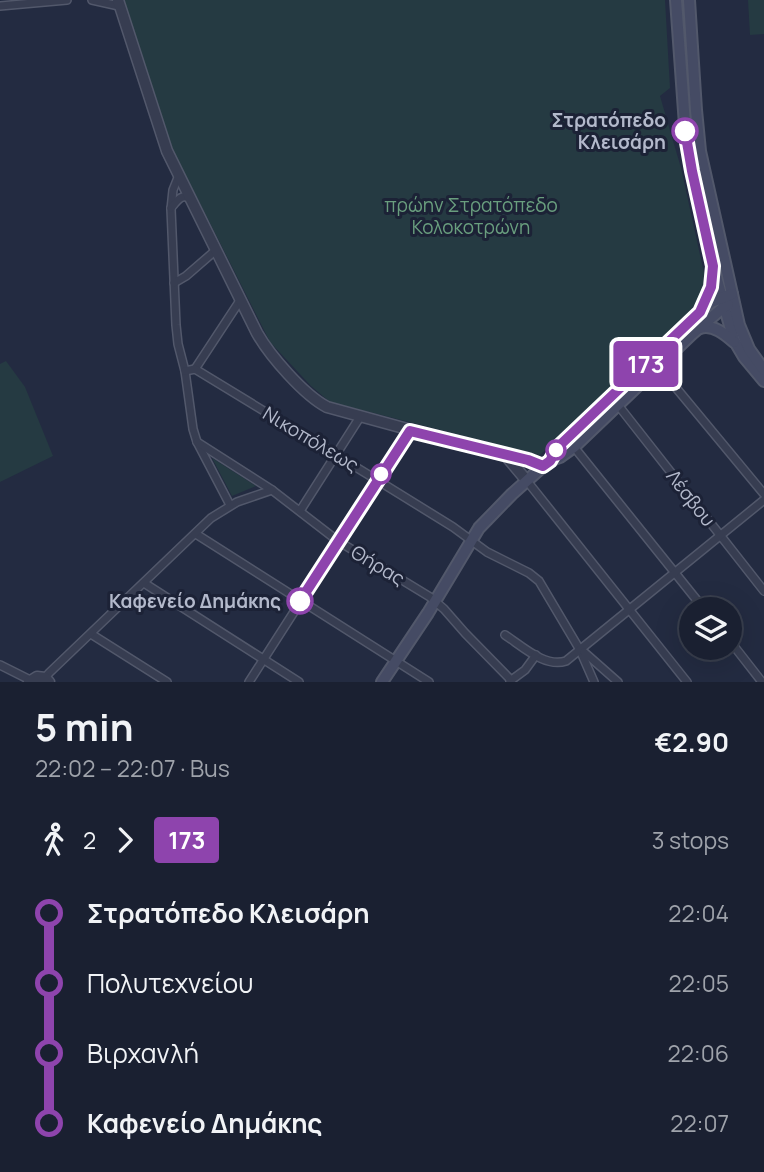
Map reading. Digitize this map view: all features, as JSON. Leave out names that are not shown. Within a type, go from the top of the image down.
[{"type":"main road","points":[[676,0],[686,139],[713,266],[746,343],[764,370]]},
{"type":"main road","points":[[689,0],[700,151],[735,343]]},
{"type":"main road","points":[[700,312],[711,287],[713,266]]},
{"type":"main road","points":[[382,682],[471,540],[488,518],[707,305],[728,300]]},
{"type":"main road","points":[[546,463],[574,447],[728,300]]},
{"type":"main road","points":[[697,329],[709,326],[724,334],[735,343],[764,381]]},
{"type":"street","points":[[0,6],[67,0]]},
{"type":"street","points":[[92,0],[118,3],[163,139],[192,202],[266,348],[308,394],[327,407],[360,417],[506,456],[546,463]]},
{"type":"street","points":[[179,175],[173,190],[171,209],[176,325],[180,351],[197,442],[230,505]]},
{"type":"street","points":[[171,209],[180,197],[189,197],[192,202]]},
{"type":"street","points":[[174,283],[216,250]]},
{"type":"street","points":[[185,371],[195,369],[241,299]]},
{"type":"street","points":[[658,366],[764,494]]},
{"type":"street","name":"Νικοπόλεως","points":[[195,369],[336,454],[493,556],[535,577],[580,650]]},
{"type":"street","name":"Λέσβου","points":[[618,405],[764,591]]},
{"type":"street","points":[[300,511],[360,417]]},
{"type":"street","points":[[249,682],[410,431]]},
{"type":"street","name":"Θήρας","points":[[197,442],[272,490],[338,541],[435,601],[510,681]]},
{"type":"street","points":[[574,447],[694,597]]},
{"type":"street","points":[[506,456],[687,682]]},
{"type":"street","points":[[0,665],[30,681],[37,677],[47,680],[49,673],[211,518],[230,505],[272,490]]},
{"type":"street","points":[[505,635],[549,661],[561,663],[569,659],[764,500]]},
{"type":"street","points":[[196,534],[429,682]]},
{"type":"street","points":[[144,583],[299,682]]},
{"type":"street","points":[[91,634],[167,682]]},
{"type":"street","points":[[580,650],[594,682]]},
{"type":"street","points":[[580,650],[618,682]]},
{"type":"street","points":[[510,681],[530,664],[536,655]]},
{"type":"street","points":[[742,656],[763,682]]},
{"type":"street","points":[[520,674],[527,682]]},
{"type":"green space","name":"πρώην Στρατόπεδο Κολοκοτρώνη","points":[[123,0],[665,0],[670,88],[660,96],[681,168],[704,273],[697,301],[679,323],[540,455],[330,402],[311,386],[270,342],[170,144]]},
{"type":"green space","points":[[748,0],[764,0],[764,34],[750,35]]},
{"type":"green space","points":[[6,361],[25,387],[53,456],[0,482],[0,364]]},
{"type":"green space","points":[[212,458],[256,486],[232,496]]},
{"type":"bus line","name":"173","points":[[300,601],[410,431],[543,466],[550,461],[558,447],[700,312],[711,287],[713,266],[685,131]]},
{"type":"place","name":"Στρατόπεδο Κλεισάρη","points":[[685,131]]},
{"type":"place","name":"Καφενείο Δημάκης","points":[[300,601]]}]
